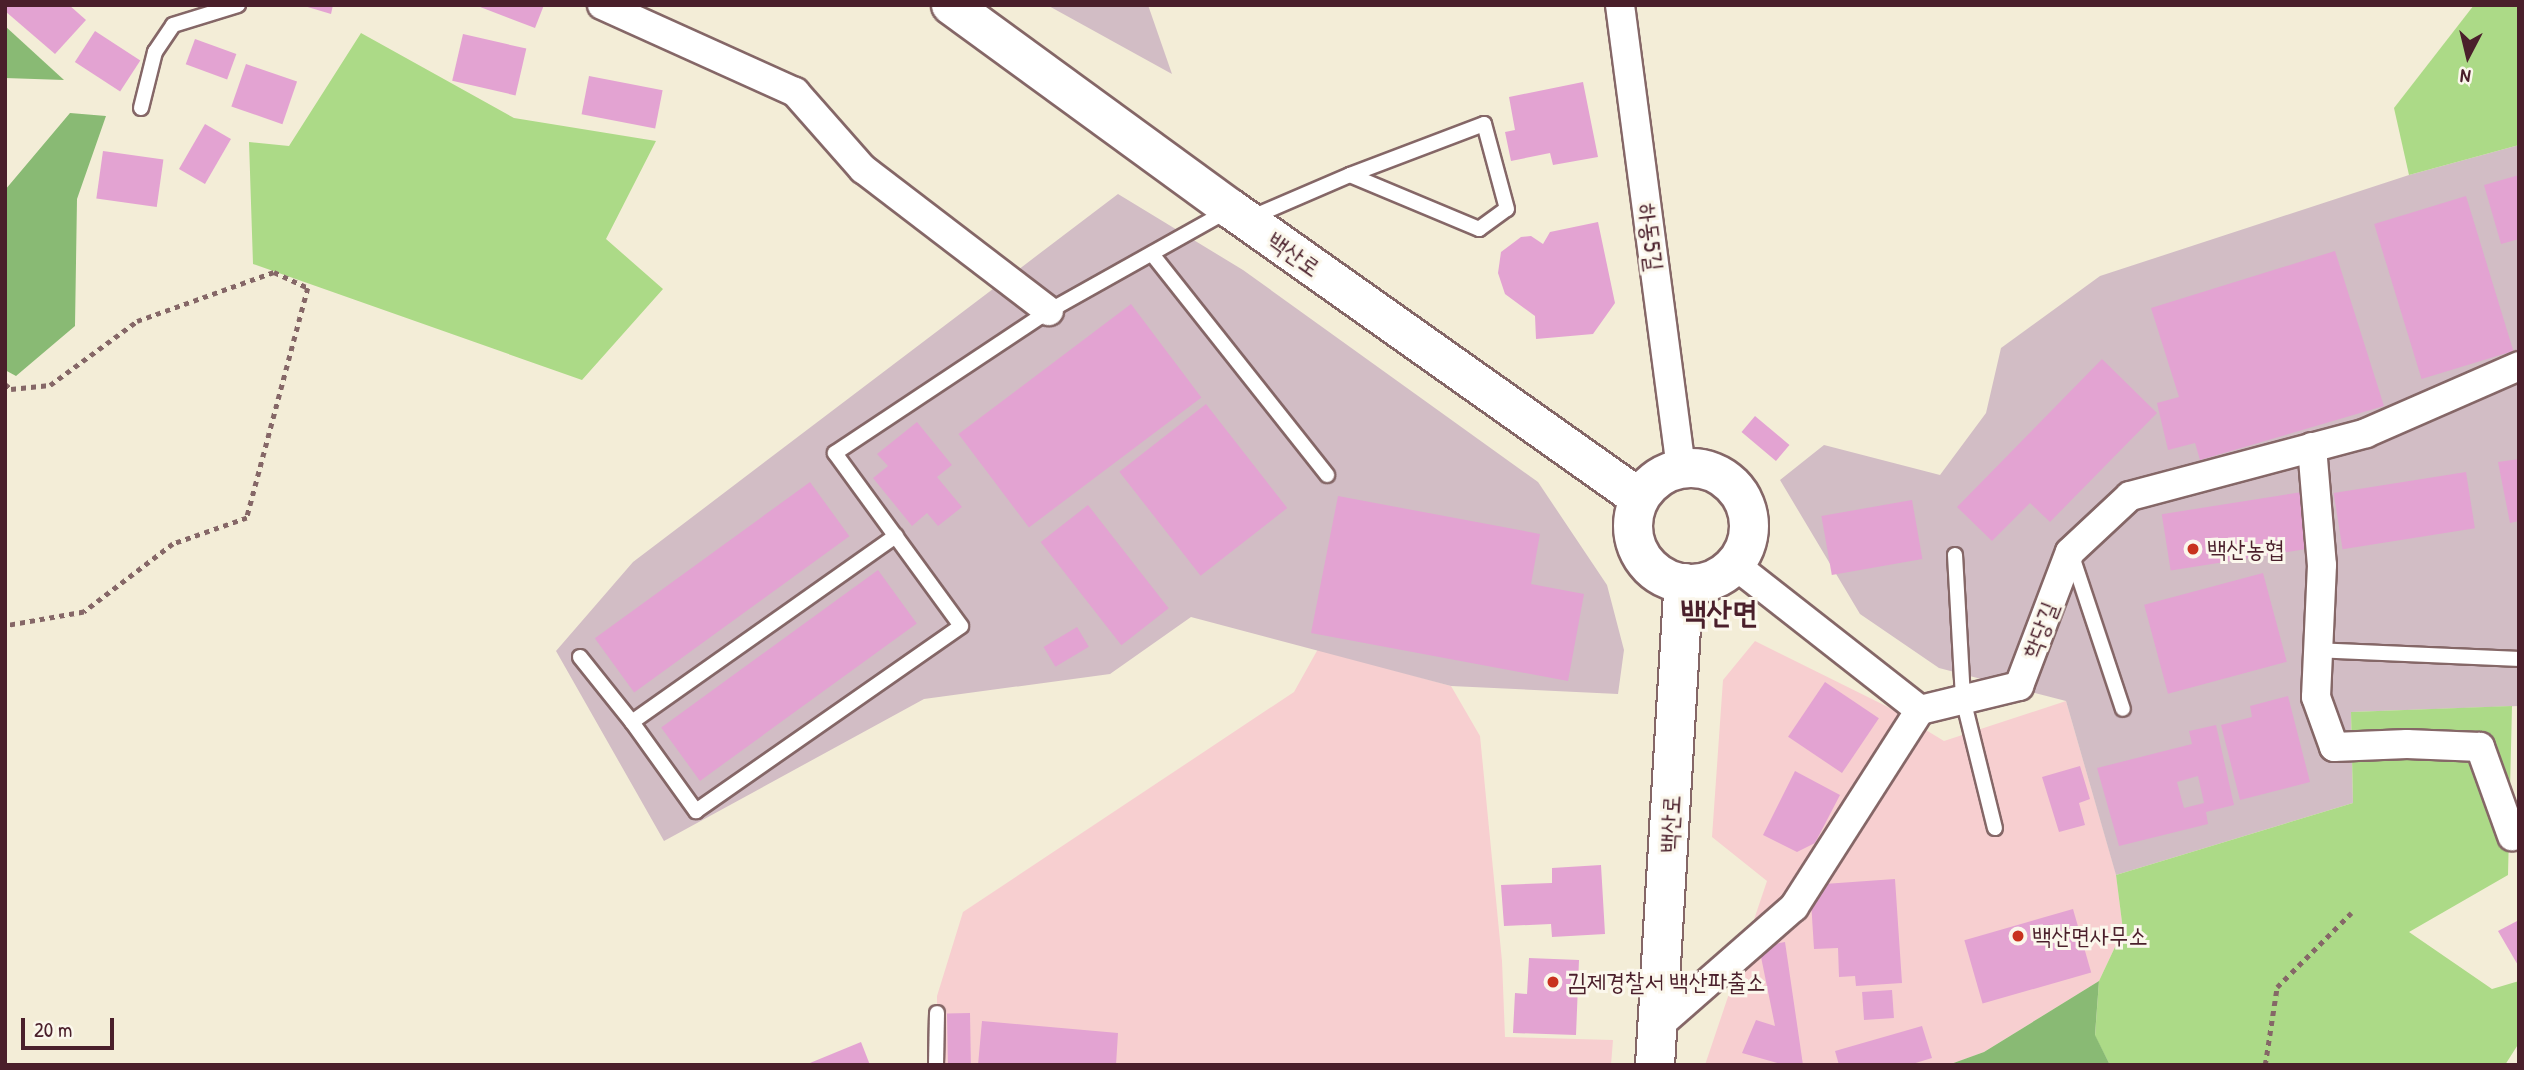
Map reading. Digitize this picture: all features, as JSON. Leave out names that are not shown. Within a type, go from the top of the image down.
[{"type":"main road","name":"백산로","points":[[951,5],[1238,214],[1639,498]]},
{"type":"main road","points":[[1681,468],[1699,468],[1717,473],[1742,497],[1749,515],[1749,533],[1744,550],[1735,565],[1720,576],[1702,583],[1684,583],[1665,578],[1650,567],[1639,552],[1633,535],[1633,516],[1639,498],[1650,484],[1664,474],[1681,468]]},
{"type":"main road","name":"백산로","points":[[1656,1065],[1684,583]]},
{"type":"street","points":[[602,5],[795,92],[863,169],[1049,311]]},
{"type":"street","name":"하동5길","points":[[1620,5],[1681,468]]},
{"type":"street","name":"학당길","points":[[1920,710],[2019,686],[2070,552],[2130,496],[2366,433],[2519,366]]},
{"type":"street","points":[[2312,447],[2322,565],[2315,650],[2316,697],[2334,747],[2407,744],[2480,747],[2512,836]]},
{"type":"street","points":[[1658,1026],[1794,907],[1920,710],[1735,565]]},
{"type":"lane","points":[[142,108],[155,52],[173,25],[238,5]]},
{"type":"lane","points":[[580,657],[632,722],[696,811],[961,626],[835,453],[1049,311],[1152,254],[1238,214],[1483,124],[1507,209],[1479,229],[1350,175]]},
{"type":"lane","points":[[1152,254],[1327,475]]},
{"type":"lane","points":[[632,722],[897,536]]},
{"type":"lane","points":[[2070,552],[2123,709]]},
{"type":"lane","points":[[1955,555],[1963,699],[1995,828]]},
{"type":"lane","points":[[2315,650],[2519,659]]},
{"type":"lane","points":[[936,1065],[937,1013]]},
{"type":"path","points":[[5,384],[11,389],[50,385],[137,321],[274,272],[308,288],[247,518],[173,544],[84,612],[5,626]]},
{"type":"path","points":[[2265,1065],[2277,987],[2351,913]]},
{"type":"shaded area","points":[[1047,5],[1148,5],[1172,74]]},
{"type":"shaded area","points":[[2519,145],[2519,706],[2351,712],[2353,803],[2116,875],[2066,701],[1939,668],[1860,614],[1780,480],[1824,445],[1940,475],[1986,413],[2001,348],[2100,276],[2409,175]]},
{"type":"shaded area","points":[[1118,194],[1243,270],[1538,482],[1607,585],[1624,650],[1618,694],[1451,686],[1191,617],[1110,674],[924,699],[664,841],[556,651],[633,562]]},
{"type":"shaded area","points":[[1755,641],[1888,707],[1944,741],[2066,701],[2116,874],[2123,930],[2099,981],[1984,1052],[1948,1065],[1705,1065],[1767,881],[1712,837],[1723,680]]},
{"type":"shaded area","points":[[1318,649],[1451,686],[1480,736],[1502,961],[1505,1037],[1613,1040],[1611,1065],[937,1065],[937,996],[963,912],[1294,692]]},
{"type":"green space","points":[[2474,5],[2519,5],[2519,145],[2409,175],[2394,108]]},
{"type":"green space","points":[[5,26],[64,80],[5,78]]},
{"type":"green space","points":[[361,33],[514,118],[656,141],[606,239],[663,289],[582,380],[253,264],[249,142],[289,146]]},
{"type":"green space","points":[[70,113],[106,116],[77,199],[75,326],[16,376],[5,370],[5,190]]},
{"type":"green space","points":[[2512,706],[2508,875],[2409,932],[2492,989],[2519,981],[2519,1043],[2505,1065],[2110,1065],[2095,1036],[2099,981],[2123,930],[2116,875],[2353,803],[2351,712]]},
{"type":"green space","points":[[2099,981],[2095,1035],[2110,1065],[1948,1065],[1984,1052]]},
{"type":"building","points":[[5,5],[69,5],[86,20],[55,54],[5,11]]},
{"type":"building","points":[[301,5],[333,5],[331,14]]},
{"type":"building","points":[[475,5],[544,5],[535,28]]},
{"type":"building","points":[[95,31],[140,60],[120,91],[75,62]]},
{"type":"building","points":[[463,34],[526,49],[516,95],[452,81]]},
{"type":"building","points":[[195,39],[236,54],[227,79],[186,64]]},
{"type":"building","points":[[246,64],[297,82],[282,124],[231,107]]},
{"type":"building","points":[[589,76],[663,90],[655,129],[582,114]]},
{"type":"building","points":[[1583,82],[1598,157],[1553,165],[1550,153],[1511,161],[1505,132],[1515,130],[1509,97]]},
{"type":"building","points":[[205,124],[231,139],[205,184],[179,169]]},
{"type":"building","points":[[103,151],[163,159],[157,207],[96,199]]},
{"type":"building","points":[[2519,175],[2519,239],[2501,244],[2484,185]]},
{"type":"building","points":[[2466,196],[2513,351],[2422,379],[2374,224]]},
{"type":"building","points":[[1598,222],[1615,303],[1593,334],[1536,339],[1535,316],[1505,294],[1498,273],[1501,252],[1521,237],[1531,236],[1543,244],[1550,232]]},
{"type":"building","points":[[2335,251],[2384,406],[2200,460],[2195,443],[2168,450],[2157,403],[2179,397],[2151,308]]},
{"type":"building","points":[[1131,304],[1201,397],[1029,527],[958,434]]},
{"type":"building","points":[[2102,359],[2157,413],[2050,522],[2030,503],[1992,541],[1957,507]]},
{"type":"building","points":[[1206,404],[1287,508],[1201,576],[1119,472]]},
{"type":"building","points":[[1755,416],[1789,445],[1776,461],[1742,432]]},
{"type":"building","points":[[917,422],[952,465],[937,477],[962,507],[938,526],[927,513],[912,526],[873,478],[888,466],[877,454]]},
{"type":"building","points":[[2519,459],[2519,521],[2510,523],[2498,462]]},
{"type":"building","points":[[2466,472],[2475,528],[2343,549],[2334,493]]},
{"type":"building","points":[[810,482],[849,536],[634,693],[595,638]]},
{"type":"building","points":[[2302,492],[2311,548],[2171,571],[2162,514]]},
{"type":"building","points":[[1338,496],[1540,534],[1531,584],[1584,594],[1568,681],[1311,633]]},
{"type":"building","points":[[1912,500],[1922,559],[1832,575],[1821,516]]},
{"type":"building","points":[[1088,505],[1169,608],[1121,645],[1041,542]]},
{"type":"building","points":[[878,570],[917,623],[700,781],[661,728]]},
{"type":"building","points":[[2263,573],[2287,662],[2168,694],[2144,605]]},
{"type":"building","points":[[1077,627],[1089,647],[1055,667],[1044,647]]},
{"type":"building","points":[[1825,682],[1879,718],[1842,773],[1788,737]]},
{"type":"building","points":[[2288,696],[2310,782],[2240,800],[2221,725],[2252,717],[2250,706]]},
{"type":"building","points":[[2216,725],[2234,805],[2206,812],[2208,824],[2119,846],[2097,768],[2192,744],[2189,731]],"holes":[[[2198,776],[2204,803],[2184,808],[2177,782]]]},
{"type":"building","points":[[2080,766],[2090,799],[2079,803],[2085,825],[2059,832],[2042,777]]},
{"type":"building","points":[[1795,771],[1840,795],[1815,843],[1797,852],[1763,835]]},
{"type":"building","points":[[1601,865],[1605,934],[1552,937],[1551,924],[1504,926],[1501,885],[1552,883],[1552,868]]},
{"type":"building","points":[[1895,879],[1902,983],[1856,986],[1855,976],[1839,977],[1838,948],[1814,949],[1810,885]]},
{"type":"building","points":[[2073,909],[2091,972],[1983,1004],[1964,940]]},
{"type":"building","points":[[2519,920],[2519,967],[2498,931]]},
{"type":"building","points":[[1785,942],[1803,1065],[1784,1065],[1742,1053],[1756,1020],[1775,1026],[1759,947]]},
{"type":"building","points":[[1529,958],[1579,960],[1576,1035],[1513,1033],[1515,993],[1527,994]]},
{"type":"building","points":[[1892,990],[1894,1018],[1864,1020],[1862,992]]},
{"type":"building","points":[[947,1013],[970,1013],[971,1065],[948,1065]]},
{"type":"building","points":[[982,1021],[1118,1033],[1116,1065],[978,1065]]},
{"type":"building","points":[[1922,1026],[1932,1058],[1909,1065],[1839,1065],[1835,1051]]},
{"type":"building","points":[[861,1042],[870,1065],[805,1065]]},
{"type":"place","name":"백산농협","points":[[2193,549]]},
{"type":"place","name":"백산면사무소","points":[[2018,936]]},
{"type":"place","name":"김제경찰서 백산파출소","points":[[1553,982]]},
{"type":"district","name":"백산면","points":[[1719,612]]}]
